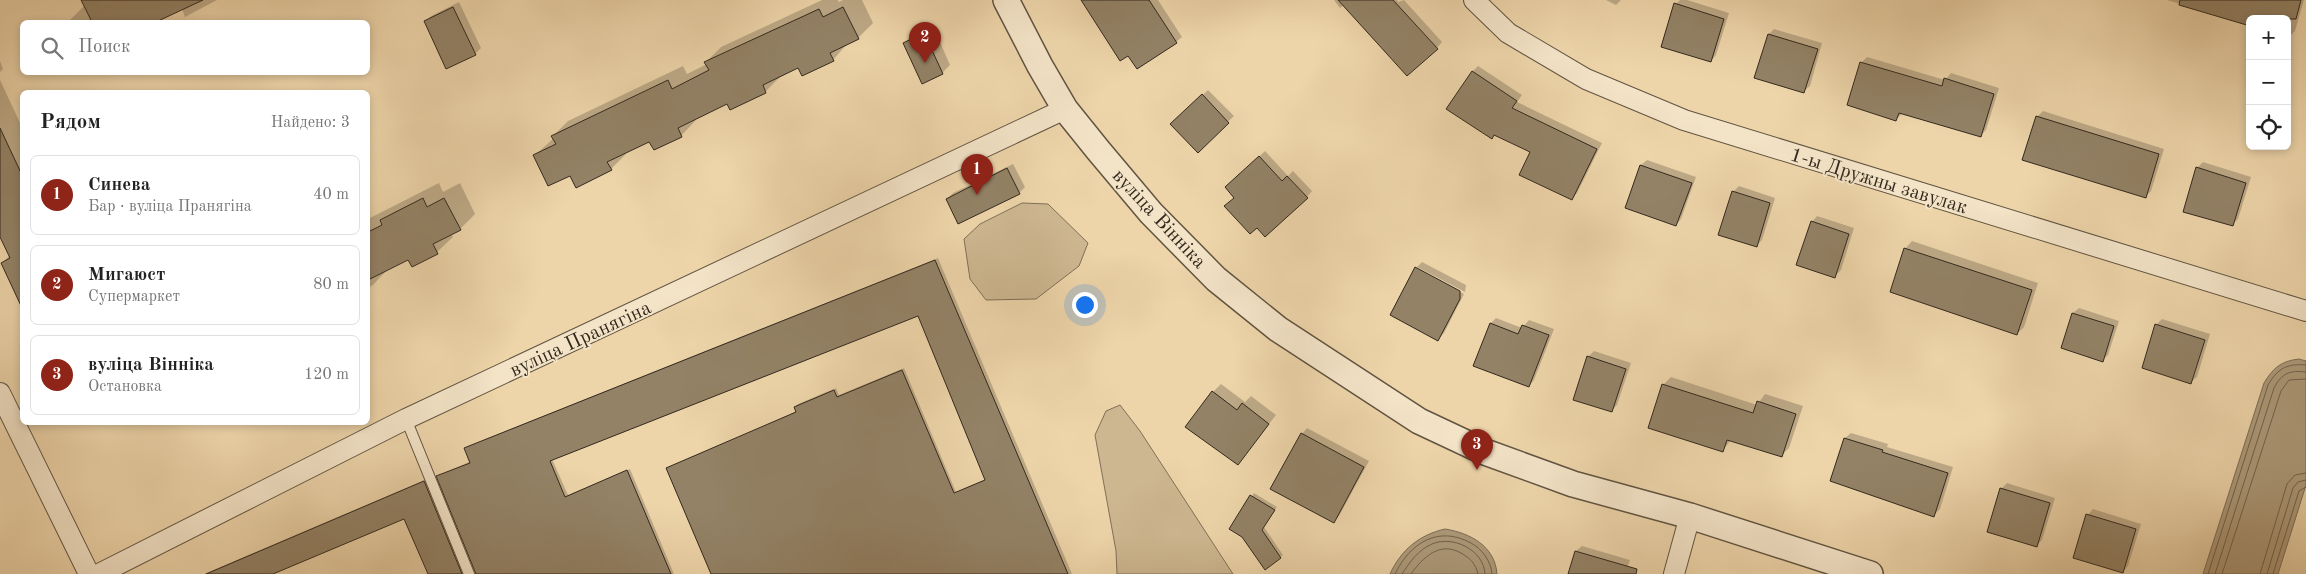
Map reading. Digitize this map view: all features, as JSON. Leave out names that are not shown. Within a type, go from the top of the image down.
[{"type":"street","name":"вуліца Вінніка","points":[[1006,0],[1040,66],[1065,109],[1151,213],[1216,280],[1278,330],[1367,389],[1420,421],[1485,452],[1573,484],[1690,516],[1870,574]]},
{"type":"street","name":"1-ы Дружны завулак","points":[[1474,0],[1508,32],[1586,79],[1684,120],[2306,312]]},
{"type":"street","name":"вуліца Пранягіна","points":[[99,574],[406,419],[1065,109]]},
{"type":"street","points":[[0,392],[89,574]]},
{"type":"street","points":[[1674,574],[1690,516]]},
{"type":"lane","points":[[406,419],[469,574]]},
{"type":"shaded area","points":[[1022,203],[1048,204],[1088,243],[1079,266],[1036,299],[986,300],[970,279],[964,239],[980,224]]},
{"type":"shaded area","points":[[1120,405],[1140,431],[1233,574],[1117,574],[1116,551],[1095,435],[1106,411]]},
{"type":"water","points":[[2299,359],[2306,361],[2306,485],[2278,574],[2203,574],[2264,383],[2278,366],[2287,361]]},
{"type":"water","points":[[1445,529],[1463,534],[1480,542],[1492,556],[1497,574],[1390,574],[1394,565],[1412,545],[1427,535]]},
{"type":"building","points":[[81,0],[203,0],[160,20],[91,20]]},
{"type":"building","points":[[1081,0],[1149,0],[1177,43],[1137,69],[1128,56],[1120,61]]},
{"type":"building","points":[[1338,0],[1393,0],[1438,49],[1407,76]]},
{"type":"building","points":[[2180,0],[2301,0],[2296,19],[2291,19],[2291,15],[2246,15],[2246,25],[2179,5]]},
{"type":"building","points":[[1674,3],[1724,19],[1711,62],[1661,47]]},
{"type":"building","points":[[453,7],[476,55],[446,69],[424,21]]},
{"type":"building","points":[[843,7],[859,39],[830,53],[834,61],[802,76],[798,68],[763,85],[766,93],[730,110],[727,104],[678,128],[682,137],[654,150],[649,142],[607,162],[612,170],[576,188],[570,176],[548,186],[533,155],[556,144],[551,136],[668,80],[672,89],[709,70],[704,62],[819,9],[823,17]]},
{"type":"building","points":[[924,33],[943,74],[922,84],[903,43]]},
{"type":"building","points":[[1768,34],[1818,49],[1804,93],[1754,78]]},
{"type":"building","points":[[1860,62],[1942,86],[1944,78],[1994,94],[1981,137],[1899,113],[1896,121],[1847,105]]},
{"type":"building","points":[[1472,71],[1517,101],[1512,108],[1597,149],[1572,200],[1519,175],[1530,152],[1494,135],[1492,139],[1446,109]]},
{"type":"building","points":[[1202,94],[1229,123],[1198,153],[1170,124]]},
{"type":"building","points":[[2036,116],[2159,154],[2146,198],[2022,160]]},
{"type":"building","points":[[0,128],[20,171],[20,304],[1,263],[10,258],[0,237]]},
{"type":"building","points":[[1259,156],[1282,181],[1287,176],[1308,198],[1265,237],[1257,228],[1250,234],[1224,206],[1234,198],[1225,187]]},
{"type":"building","points":[[1640,165],[1692,183],[1676,226],[1625,208]]},
{"type":"building","points":[[2196,167],[2246,183],[2233,226],[2183,212]]},
{"type":"building","points":[[1007,168],[1020,194],[958,224],[946,199]]},
{"type":"building","points":[[1732,191],[1770,203],[1757,247],[1718,235]]},
{"type":"building","points":[[423,198],[427,207],[444,198],[461,230],[433,244],[438,254],[412,267],[408,260],[370,279],[370,231],[382,225],[380,220]]},
{"type":"building","points":[[1811,221],[1849,234],[1835,278],[1796,265]]},
{"type":"building","points":[[1904,248],[2032,290],[2017,335],[1890,292]]},
{"type":"building","points":[[935,260],[1068,574],[711,574],[666,468],[796,412],[794,407],[834,390],[837,397],[902,370],[954,493],[985,480],[918,316],[550,461],[565,497],[627,470],[671,574],[476,574],[436,476],[470,463],[464,448]]},
{"type":"building","points":[[1415,267],[1460,291],[1460,299],[1438,341],[1390,315]]},
{"type":"building","points":[[2072,313],[2114,326],[2103,362],[2061,348]]},
{"type":"building","points":[[1490,323],[1518,334],[1522,325],[1549,335],[1529,387],[1473,366]]},
{"type":"building","points":[[2155,324],[2205,340],[2191,384],[2142,368]]},
{"type":"building","points":[[1587,356],[1626,369],[1612,412],[1573,400]]},
{"type":"building","points":[[1662,384],[1753,413],[1757,401],[1796,414],[1782,457],[1727,440],[1723,452],[1648,428]]},
{"type":"building","points":[[1212,391],[1237,410],[1242,403],[1269,424],[1238,465],[1185,427]]},
{"type":"building","points":[[1301,433],[1364,467],[1334,523],[1270,489]]},
{"type":"building","points":[[1844,438],[1948,473],[1934,517],[1830,481]]},
{"type":"building","points":[[424,481],[462,574],[428,574],[404,519],[273,574],[206,574]]},
{"type":"building","points":[[2000,488],[2050,503],[2037,547],[1987,532]]},
{"type":"building","points":[[1250,495],[1275,510],[1262,530],[1281,558],[1265,570],[1242,537],[1229,529]]},
{"type":"building","points":[[2086,514],[2136,529],[2123,573],[2073,558]]},
{"type":"building","points":[[1575,551],[1637,569],[1636,574],[1568,574]]},
{"type":"place","name":"Мигаюст","points":[[925,63]]},
{"type":"place","name":"Синева","points":[[977,195]]},
{"type":"place","name":"вуліца Вінніка","points":[[1477,470]]}]
